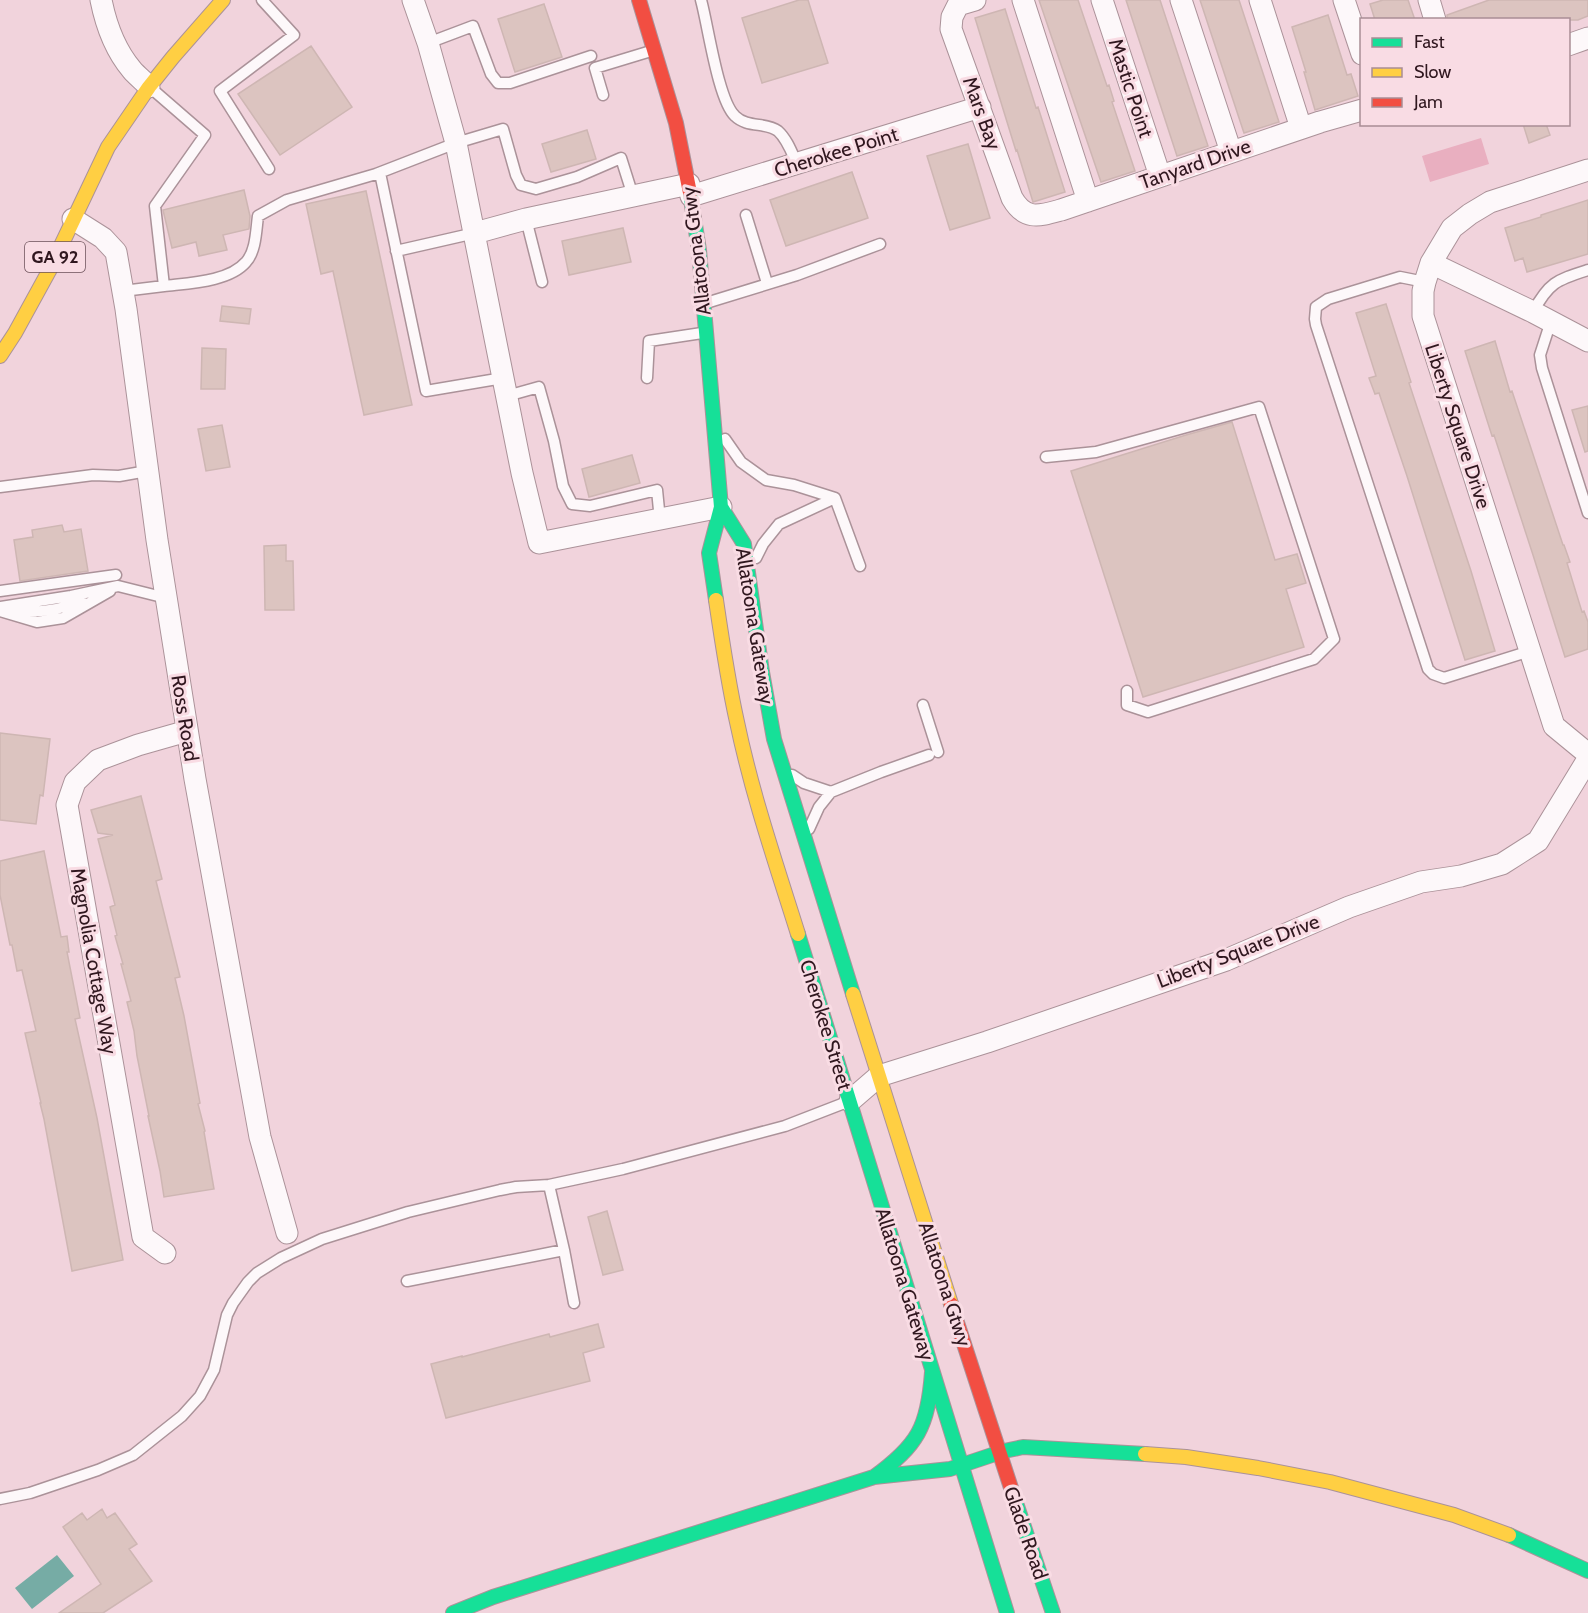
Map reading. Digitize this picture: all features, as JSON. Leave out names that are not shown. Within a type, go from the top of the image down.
[{"type":"main road","name":"GA 92","points":[[0,356],[49,271],[108,147],[172,57],[223,0]]},
{"type":"main road","name":"Allatoona Gtwy","points":[[639,0],[676,123],[690,190],[699,250],[721,507]]},
{"type":"main road","name":"Allatoona Gateway","points":[[721,507],[744,544],[774,739],[892,1114]]},
{"type":"main road","name":"Allatoona Gateway","points":[[721,507],[709,553],[725,661],[754,791],[803,949]]},
{"type":"main road","name":"Cherokee Street","points":[[803,949],[850,1101]]},
{"type":"main road","name":"Allatoona Gateway","points":[[850,1101],[962,1466]]},
{"type":"main road","name":"Allatoona Gtwy","points":[[892,1114],[999,1453]]},
{"type":"main road","points":[[874,1477],[901,1457],[921,1431],[930,1402],[932,1372]]},
{"type":"main road","points":[[453,1613],[588,1566],[874,1477],[950,1469],[1023,1447],[1186,1457],[1330,1482],[1454,1515],[1508,1535],[1588,1571]]},
{"type":"main road","name":"Glade Road","points":[[999,1453],[1053,1613]]},
{"type":"main road","name":"Glade Road","points":[[962,1466],[1007,1613]]},
{"type":"street","points":[[100,0],[105,22],[113,41],[132,70],[149,87]]},
{"type":"street","points":[[413,0],[428,43],[456,143],[522,473],[539,543],[721,507]]},
{"type":"street","points":[[1023,0],[1088,201]]},
{"type":"street","name":"Mastic Point","points":[[1102,0],[1160,176]]},
{"type":"street","points":[[1181,0],[1231,152]]},
{"type":"street","points":[[1260,0],[1301,128]]},
{"type":"street","points":[[1344,0],[1360,48]]},
{"type":"street","points":[[1429,0],[1434,18]]},
{"type":"street","name":"Mars Bay","points":[[966,3],[952,17],[951,29],[1012,198],[1017,208],[1027,215]]},
{"type":"street","points":[[1570,45],[1588,38]]},
{"type":"street","name":"Cherokee Point","points":[[475,232],[633,196],[690,190],[797,164],[980,107]]},
{"type":"street","name":"Tanyard Drive","points":[[1027,215],[1045,215],[1301,128],[1360,111]]},
{"type":"street","name":"Liberty Square Drive","points":[[1588,170],[1490,202],[1470,214],[1452,228],[1428,272],[1423,291],[1424,316],[1554,726],[1588,754]]},
{"type":"street","name":"Ross Road","points":[[73,219],[103,238],[116,252],[187,731],[260,1137],[286,1233]]},
{"type":"street","points":[[1428,272],[1542,317],[1588,341]]},
{"type":"street","name":"Magnolia Cottage Way","points":[[165,1253],[142,1237],[67,805],[75,782],[98,760],[138,745],[187,731]]},
{"type":"street","name":"Liberty Square Drive","points":[[850,1101],[879,1076],[987,1042],[1226,960],[1349,907],[1411,885],[1461,876],[1502,864],[1538,841],[1588,759]]},
{"type":"lane","points":[[262,0],[294,35],[220,91],[269,169]]},
{"type":"lane","points":[[701,0],[723,95],[734,116],[748,124],[777,130],[785,140],[797,164]]},
{"type":"lane","points":[[428,43],[473,26],[491,74],[498,83],[510,83],[591,56]]},
{"type":"lane","points":[[603,95],[596,68],[654,50]]},
{"type":"lane","points":[[149,87],[205,135],[155,206],[164,286]]},
{"type":"lane","points":[[123,291],[203,281],[229,275],[246,262],[253,247],[258,216],[287,200],[380,173],[456,143],[503,129],[521,185],[536,189],[577,177],[621,158],[633,196]]},
{"type":"lane","points":[[380,173],[426,391],[539,387],[554,441],[563,486],[572,504],[590,506],[657,490],[660,520]]},
{"type":"lane","points":[[746,215],[766,283]]},
{"type":"lane","points":[[526,219],[542,282]]},
{"type":"lane","points":[[396,251],[475,232]]},
{"type":"lane","points":[[703,304],[797,275],[880,244]]},
{"type":"lane","points":[[1588,270],[1566,277],[1552,285],[1541,296],[1540,355],[1542,368],[1588,513]]},
{"type":"lane","points":[[1428,272],[1400,277],[1328,299],[1316,307],[1314,319],[1428,669],[1433,674],[1444,678],[1530,651]]},
{"type":"lane","points":[[647,378],[649,341],[705,332]]},
{"type":"lane","points":[[1046,457],[1096,452],[1259,407],[1334,639],[1314,659],[1148,712],[1127,705],[1127,691]]},
{"type":"lane","points":[[713,422],[741,462],[766,480],[794,485],[835,498]]},
{"type":"lane","points":[[0,487],[93,475],[119,476],[147,471]]},
{"type":"lane","points":[[835,498],[860,566]]},
{"type":"lane","points":[[748,575],[763,544],[779,524],[835,498]]},
{"type":"lane","points":[[0,601],[117,581]]},
{"type":"lane","points":[[0,609],[71,596],[117,581]]},
{"type":"lane","points":[[0,609],[37,622],[63,618],[117,581]]},
{"type":"lane","points":[[0,591],[117,581],[166,598]]},
{"type":"lane","points":[[806,844],[813,818],[831,792],[934,754],[923,705]]},
{"type":"lane","points":[[782,765],[804,783],[831,792]]},
{"type":"lane","points":[[0,1499],[30,1493],[98,1470],[133,1455],[182,1416],[200,1396],[214,1370],[227,1315],[233,1303],[257,1273],[281,1258],[322,1239],[408,1212],[500,1190],[549,1185],[623,1169],[785,1126],[850,1101]]},
{"type":"lane","points":[[549,1185],[574,1303]]},
{"type":"lane","points":[[407,1281],[564,1250]]},
{"type":"shaded area","points":[[1481,138],[1489,164],[1430,182],[1422,156]]},
{"type":"shaded area","points":[[57,1555],[74,1576],[32,1609],[15,1588]]},
{"type":"building","points":[[799,0],[808,0],[828,63],[762,83],[742,18]]},
{"type":"building","points":[[1039,0],[1078,0],[1107,86],[1109,85],[1114,101],[1112,102],[1135,171],[1101,182]]},
{"type":"building","points":[[1126,0],[1160,0],[1208,146],[1177,156]]},
{"type":"building","points":[[1200,0],[1239,0],[1279,122],[1244,133]]},
{"type":"building","points":[[1383,0],[1408,0],[1414,18],[1374,18],[1370,4]]},
{"type":"building","points":[[1489,0],[1588,0],[1588,16],[1578,20],[1570,20],[1570,18],[1447,18],[1447,15]]},
{"type":"building","points":[[544,4],[562,57],[515,72],[498,19]]},
{"type":"building","points":[[1005,9],[1065,192],[1033,202],[975,18]]},
{"type":"building","points":[[1328,15],[1347,75],[1351,74],[1358,96],[1315,110],[1292,27]]},
{"type":"building","points":[[311,46],[352,107],[280,155],[238,94]]},
{"type":"building","points":[[1524,126],[1547,126],[1550,135],[1529,143]]},
{"type":"building","points":[[587,130],[596,159],[551,172],[542,144]]},
{"type":"building","points":[[968,144],[990,218],[950,230],[927,156]]},
{"type":"building","points":[[852,172],[868,218],[786,246],[770,200]]},
{"type":"building","points":[[244,190],[250,216],[249,229],[223,235],[227,250],[199,256],[196,242],[172,248],[163,210]]},
{"type":"building","points":[[366,191],[412,405],[364,415],[333,271],[321,274],[306,204]]},
{"type":"building","points":[[1588,200],[1588,254],[1527,272],[1523,258],[1515,261],[1505,228]]},
{"type":"building","points":[[623,228],[631,262],[569,275],[562,241]]},
{"type":"building","points":[[1386,304],[1495,651],[1465,660],[1379,393],[1375,394],[1369,378],[1376,376],[1356,313]]},
{"type":"building","points":[[222,306],[251,309],[249,324],[220,321]]},
{"type":"building","points":[[1495,341],[1510,392],[1512,391],[1570,562],[1567,563],[1582,612],[1584,611],[1588,622],[1588,649],[1565,657],[1465,351]]},
{"type":"building","points":[[202,348],[226,349],[225,389],[201,389]]},
{"type":"building","points":[[1588,406],[1588,451],[1585,452],[1572,410]]},
{"type":"building","points":[[1232,422],[1275,560],[1297,554],[1306,583],[1286,589],[1304,647],[1143,697],[1071,471]]},
{"type":"building","points":[[222,425],[230,467],[206,471],[198,429]]},
{"type":"building","points":[[632,455],[640,483],[589,497],[582,469]]},
{"type":"building","points":[[62,525],[64,532],[81,529],[88,571],[20,581],[14,540],[33,537],[32,530]]},
{"type":"building","points":[[286,545],[286,561],[293,561],[294,610],[265,610],[264,546]]},
{"type":"building","points":[[0,733],[50,739],[43,796],[40,795],[36,824],[0,820]]},
{"type":"building","points":[[141,796],[162,879],[156,881],[180,977],[175,978],[184,1016],[214,1189],[164,1197],[127,1002],[131,1001],[110,907],[115,905],[98,839],[113,835],[98,833],[91,810]]},
{"type":"building","points":[[44,851],[61,937],[67,936],[69,952],[67,952],[80,1018],[75,1019],[97,1118],[123,1260],[72,1271],[41,1103],[25,1033],[36,1031],[22,970],[17,971],[12,945],[10,945],[0,895],[0,861]]},
{"type":"building","points":[[607,1211],[623,1270],[603,1275],[588,1217]]},
{"type":"building","points":[[598,1324],[604,1347],[583,1353],[590,1381],[446,1418],[431,1364]]},
{"type":"building","points":[[102,1509],[107,1518],[115,1513],[137,1544],[129,1549],[152,1581],[103,1613],[59,1613],[101,1584],[63,1527],[82,1513],[87,1520]]},
{"type":"traffic: fast","points":[[690,193],[699,250],[721,507],[709,553],[716,600]]},
{"type":"traffic: fast","points":[[721,507],[744,544],[774,739],[853,994]]},
{"type":"traffic: fast","points":[[798,934],[1007,1613]]},
{"type":"traffic: fast","points":[[874,1477],[901,1455],[918,1433],[927,1407],[932,1372]]},
{"type":"traffic: fast","points":[[453,1613],[493,1597],[874,1477],[950,1469],[1023,1447],[1145,1454]]},
{"type":"traffic: fast","points":[[1013,1494],[1053,1613]]},
{"type":"traffic: fast","points":[[1509,1535],[1588,1571]]},
{"type":"traffic: slow","points":[[0,356],[49,271],[108,147],[149,87],[223,0]]},
{"type":"traffic: slow","points":[[716,600],[728,677],[743,749],[798,934]]},
{"type":"traffic: slow","points":[[853,994],[951,1304]]},
{"type":"traffic: slow","points":[[1145,1454],[1186,1457],[1330,1482],[1454,1515],[1509,1535]]},
{"type":"traffic: jam","points":[[639,0],[676,123],[690,193]]},
{"type":"traffic: jam","points":[[951,1304],[1013,1494]]}]
